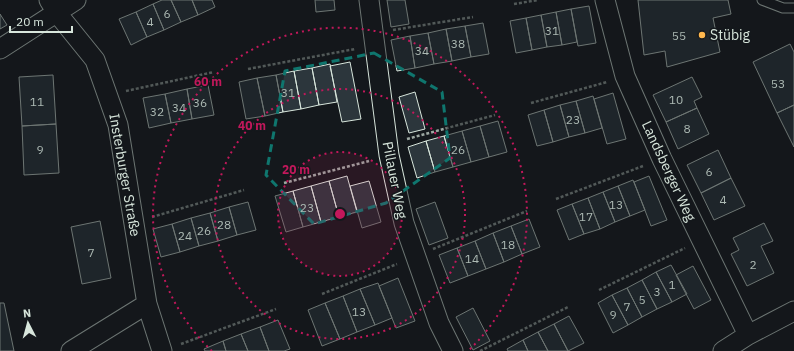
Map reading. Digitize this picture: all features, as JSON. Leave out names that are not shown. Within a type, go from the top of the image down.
[{"type":"street","points":[[0,49],[53,6],[76,0]]},
{"type":"street","name":"Pillauer Weg","points":[[369,0],[388,150],[404,223],[439,323],[453,351]]},
{"type":"street","name":"Landsberger Weg","points":[[605,0],[625,76],[662,159],[748,335]]},
{"type":"street","name":"Insterburger Straße","points":[[53,6],[95,60],[118,125],[147,304],[162,351]]},
{"type":"street","points":[[71,351],[147,304]]},
{"type":"street","points":[[723,351],[748,335],[794,311]]},
{"type":"lane","points":[[762,0],[783,8],[794,8]]},
{"type":"path","points":[[514,4],[538,0]]},
{"type":"path","points":[[248,69],[473,17]]},
{"type":"path","points":[[108,94],[214,72]]},
{"type":"path","points":[[531,103],[625,76]]},
{"type":"path","points":[[284,183],[495,114]]},
{"type":"path","points":[[556,199],[662,159]]},
{"type":"path","points":[[134,222],[244,190]]},
{"type":"path","points":[[599,290],[701,240]]},
{"type":"path","points":[[480,351],[568,307]]},
{"type":"path","points":[[162,351],[276,309]]},
{"type":"highlighted area","points":[[374,53],[442,92],[450,158],[386,203],[314,224],[266,175],[285,71]]},
{"type":"building","points":[[162,0],[171,0],[181,22],[164,30],[153,4]]},
{"type":"building","points":[[171,0],[192,0],[198,15],[181,22]]},
{"type":"building","points":[[192,0],[212,0],[215,7],[198,15]]},
{"type":"building","points":[[315,0],[334,0],[335,10],[316,12]]},
{"type":"building","points":[[387,0],[405,0],[409,24],[391,27]]},
{"type":"building","points":[[638,0],[728,0],[731,14],[713,18],[720,52],[667,67],[665,51],[644,55]]},
{"type":"building","points":[[153,4],[164,30],[147,37],[136,12]]},
{"type":"building","points":[[589,6],[596,43],[578,46],[571,9]]},
{"type":"building","points":[[571,9],[577,42],[562,45],[556,12]]},
{"type":"building","points":[[136,12],[147,37],[131,45],[119,19]]},
{"type":"building","points":[[556,12],[562,45],[547,47],[541,15]]},
{"type":"building","points":[[0,14],[7,25],[0,29]]},
{"type":"building","points":[[541,15],[547,47],[532,50],[526,18]]},
{"type":"building","points":[[526,18],[532,50],[516,53],[510,21]]},
{"type":"building","points":[[483,23],[489,54],[471,57],[465,26]]},
{"type":"building","points":[[465,26],[471,57],[452,61],[446,29]]},
{"type":"building","points":[[446,29],[452,61],[434,64],[428,33]]},
{"type":"building","points":[[428,33],[434,64],[415,68],[410,36]]},
{"type":"building","points":[[410,36],[415,68],[397,71],[391,40]]},
{"type":"building","points":[[790,44],[794,52],[794,105],[777,113],[753,62]]},
{"type":"building","points":[[350,62],[361,119],[342,122],[330,66]]},
{"type":"building","points":[[330,64],[337,102],[319,105],[312,68]]},
{"type":"building","points":[[312,68],[319,105],[301,109],[294,71]]},
{"type":"building","points":[[294,71],[301,109],[283,112],[276,75]]},
{"type":"building","points":[[53,75],[56,124],[22,126],[19,77]]},
{"type":"building","points":[[276,75],[283,112],[265,116],[257,78]]},
{"type":"building","points":[[692,77],[702,97],[694,101],[697,108],[666,122],[653,95]]},
{"type":"building","points":[[257,78],[265,116],[246,119],[239,82]]},
{"type":"building","points":[[208,85],[214,115],[192,119],[187,89]]},
{"type":"building","points":[[187,89],[192,119],[171,123],[165,94]]},
{"type":"building","points":[[415,92],[425,129],[409,133],[399,97]]},
{"type":"building","points":[[613,93],[626,139],[607,144],[594,99]]},
{"type":"building","points":[[165,94],[171,123],[149,128],[143,98]]},
{"type":"building","points":[[593,96],[602,128],[585,133],[576,101]]},
{"type":"building","points":[[576,101],[585,133],[569,137],[560,105]]},
{"type":"building","points":[[560,105],[569,137],[553,142],[544,110]]},
{"type":"building","points":[[794,105],[794,147],[777,113]]},
{"type":"building","points":[[697,108],[709,134],[678,149],[666,122]]},
{"type":"building","points":[[544,110],[553,142],[537,146],[528,115]]},
{"type":"building","points":[[498,121],[507,152],[489,157],[480,126]]},
{"type":"building","points":[[56,124],[59,173],[24,175],[22,126]]},
{"type":"building","points":[[480,126],[489,157],[471,162],[462,131]]},
{"type":"building","points":[[462,131],[471,162],[453,167],[444,136]]},
{"type":"building","points":[[444,136],[453,167],[435,172],[426,141]]},
{"type":"building","points":[[426,141],[435,172],[417,178],[408,147]]},
{"type":"building","points":[[718,150],[731,178],[701,193],[687,165]]},
{"type":"building","points":[[347,176],[357,212],[339,217],[329,181]]},
{"type":"building","points":[[649,176],[667,220],[651,226],[634,182]]},
{"type":"building","points":[[731,178],[745,206],[714,220],[701,193]]},
{"type":"building","points":[[633,180],[645,210],[630,216],[618,186]]},
{"type":"building","points":[[329,181],[339,217],[321,222],[311,186]]},
{"type":"building","points":[[369,181],[381,222],[362,228],[350,186]]},
{"type":"building","points":[[311,186],[321,222],[303,227],[293,191]]},
{"type":"building","points":[[618,186],[630,216],[615,222],[603,192]]},
{"type":"building","points":[[293,191],[303,227],[286,232],[275,196]]},
{"type":"building","points":[[603,192],[615,222],[600,229],[588,198]]},
{"type":"building","points":[[588,198],[600,229],[584,234],[572,204]]},
{"type":"building","points":[[248,202],[256,230],[237,235],[229,207]]},
{"type":"building","points":[[435,202],[448,238],[429,245],[416,209]]},
{"type":"building","points":[[572,204],[584,234],[569,240],[557,210]]},
{"type":"building","points":[[229,207],[237,235],[218,241],[210,213]]},
{"type":"building","points":[[210,213],[218,241],[199,246],[191,218]]},
{"type":"building","points":[[191,218],[199,246],[180,252],[172,224]]},
{"type":"building","points":[[529,219],[540,247],[522,254],[511,226]]},
{"type":"building","points":[[100,221],[111,278],[82,284],[71,227]]},
{"type":"building","points":[[764,223],[773,241],[761,246],[774,273],[747,286],[731,254],[739,250],[733,238]]},
{"type":"building","points":[[172,224],[180,252],[161,257],[153,229]]},
{"type":"building","points":[[511,226],[522,254],[504,262],[493,233]]},
{"type":"building","points":[[493,233],[504,262],[486,269],[475,241]]},
{"type":"building","points":[[475,241],[486,269],[468,276],[457,248]]},
{"type":"building","points":[[457,248],[468,276],[450,283],[439,255]]},
{"type":"building","points":[[671,265],[687,294],[672,302],[656,272]]},
{"type":"building","points":[[693,266],[711,300],[694,309],[676,275]]},
{"type":"building","points":[[656,272],[672,302],[657,309],[642,280]]},
{"type":"building","points":[[398,278],[415,321],[396,328],[379,286]]},
{"type":"building","points":[[642,280],[657,309],[642,317],[627,288]]},
{"type":"building","points":[[378,283],[392,318],[375,325],[360,289]]},
{"type":"building","points":[[627,288],[642,317],[628,325],[612,295]]},
{"type":"building","points":[[360,289],[375,325],[357,332],[343,296]]},
{"type":"building","points":[[612,295],[628,325],[613,333],[598,303]]},
{"type":"building","points":[[343,296],[357,332],[340,339],[325,303]]},
{"type":"building","points":[[0,303],[4,303],[14,351],[0,351]]},
{"type":"building","points":[[325,303],[340,339],[322,346],[308,310]]},
{"type":"building","points":[[473,308],[490,341],[473,350],[456,317]]},
{"type":"building","points":[[569,316],[584,343],[568,351],[554,324]]},
{"type":"building","points":[[278,320],[290,349],[284,351],[269,351],[260,327]]},
{"type":"building","points":[[554,324],[568,351],[548,351],[538,332]]},
{"type":"building","points":[[260,327],[269,351],[248,351],[241,334]]},
{"type":"building","points":[[538,332],[548,351],[528,351],[523,340]]},
{"type":"building","points":[[241,334],[248,351],[226,351],[223,341]]},
{"type":"building","points":[[523,340],[528,351],[508,351],[507,349]]},
{"type":"building","points":[[223,341],[226,351],[205,351],[204,349]]},
{"type":"place","name":"Stübig","points":[[702,35]]}]
